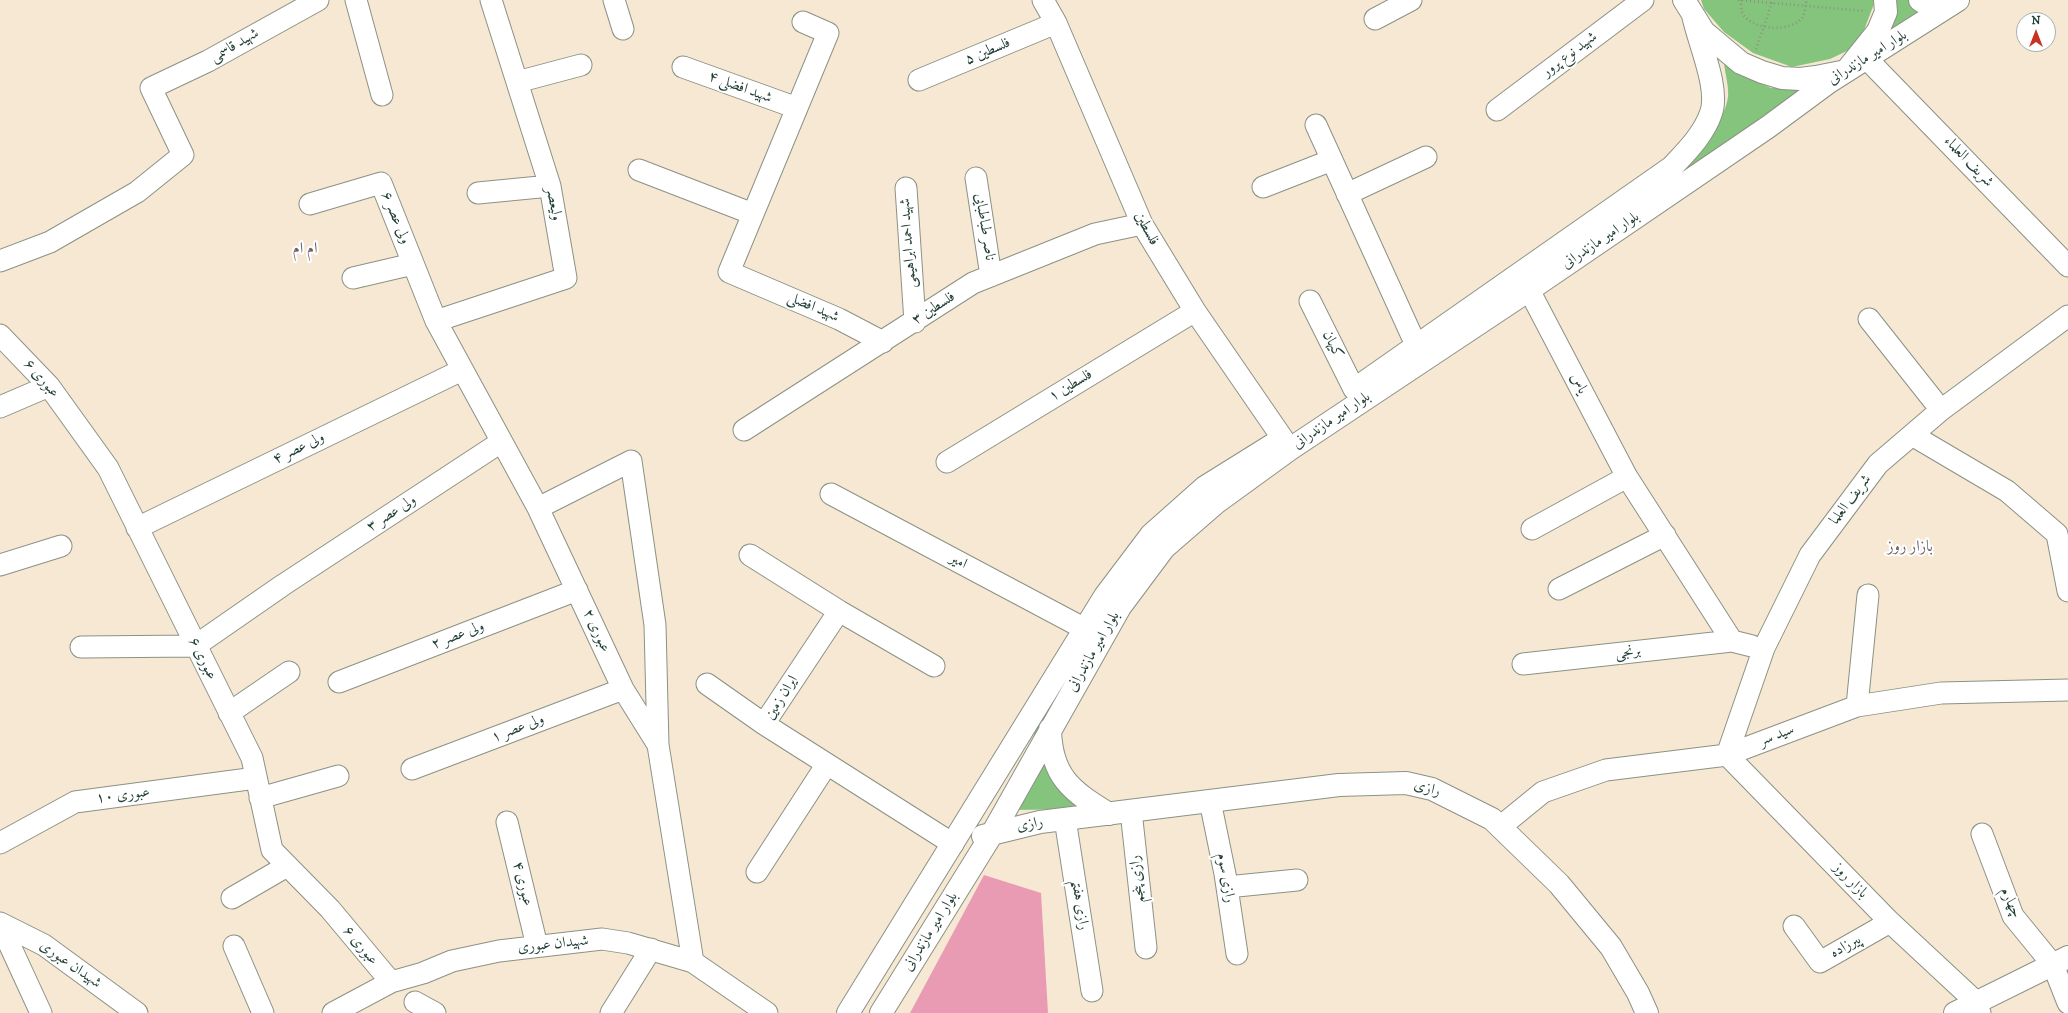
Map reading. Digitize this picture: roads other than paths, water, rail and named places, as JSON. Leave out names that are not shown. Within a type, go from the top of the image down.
[{"type":"main road","points":[[1920,0],[1923,2],[1949,0]]},
{"type":"main road","name":"بلوار امیر مازندرانی","points":[[882,1013],[992,834],[1120,607],[1164,548],[1217,502],[1290,449],[1529,290],[1768,128],[1846,71],[1958,0]]},
{"type":"main road","points":[[1688,7],[1704,32],[1741,63],[1782,78],[1816,78],[1846,71],[1878,31],[1886,6]]},
{"type":"main road","name":"بلوار امیر مازندرانی","points":[[848,1013],[1105,596],[1151,535],[1205,487],[1283,439],[1672,167],[1690,147],[1703,130],[1712,111],[1712,85],[1688,7]]},
{"type":"main road","points":[[1050,729],[1051,750],[1056,767],[1071,787],[1084,799],[1109,814]]},
{"type":"main road","name":"رازی","points":[[953,844],[992,834],[1065,819],[1339,785],[1406,783],[1432,789],[1456,799],[1492,819],[1568,895],[1611,947],[1638,993],[1646,1013]]},
{"type":"main road","points":[[1955,1013],[1978,1008],[2060,961]]},
{"type":"main road","points":[[1638,993],[1663,1013]]},
{"type":"street","name":"شهید قاسمی","points":[[0,261],[50,242],[137,192],[183,155],[151,88],[208,61],[318,0]]},
{"type":"street","points":[[356,0],[382,95]]},
{"type":"street","name":"ولیعصر","points":[[436,321],[566,278],[550,186],[491,0]]},
{"type":"street","points":[[614,0],[623,29]]},
{"type":"street","name":"فلسطین","points":[[1043,0],[1056,23],[1142,224],[1195,311],[1283,439]]},
{"type":"street","points":[[1375,19],[1411,0]]},
{"type":"street","name":"شهید نوع پرور","points":[[1497,110],[1643,0]]},
{"type":"street","points":[[639,170],[753,214],[828,33],[803,22]]},
{"type":"street","name":"فلسطین ۵","points":[[919,80],[1056,23]]},
{"type":"street","name":"شریف العلماء","points":[[1867,59],[2068,266]]},
{"type":"street","points":[[517,82],[581,65]]},
{"type":"street","name":"شهید افضلی ۴","points":[[683,67],[797,108]]},
{"type":"street","points":[[1316,125],[1416,345]]},
{"type":"street","points":[[1347,194],[1426,157]]},
{"type":"street","points":[[1263,187],[1332,160]]},
{"type":"street","name":"ناصر طباطبایی","points":[[976,178],[991,276]]},
{"type":"street","name":"ولی عصر ۶","points":[[310,204],[381,183],[436,321]]},
{"type":"street","points":[[478,193],[550,186]]},
{"type":"street","name":"شهید احمد ابراهیمی","points":[[906,188],[915,322]]},
{"type":"street","name":"شهید افضلی","points":[[753,214],[729,272],[839,319],[883,342]]},
{"type":"street","name":"فلسطین ۳","points":[[744,430],[915,322],[973,283],[1095,234],[1142,224]]},
{"type":"street","points":[[353,278],[413,264]]},
{"type":"street","name":"یاس","points":[[1529,290],[1627,477],[1732,641]]},
{"type":"street","name":"کیهان","points":[[1310,301],[1354,389]]},
{"type":"street","name":"فلسطین ۱","points":[[948,462],[1195,311]]},
{"type":"street","name":"شریف العلما","points":[[1727,755],[1764,648],[1810,555],[1878,464],[1941,410],[2068,316]]},
{"type":"street","points":[[1869,319],[1941,410]]},
{"type":"street","name":"عبوری ۲","points":[[436,321],[538,508],[624,688],[658,745],[692,962]]},
{"type":"street","name":"عبوری ۶","points":[[0,335],[49,386],[108,468],[195,646],[252,758],[272,850],[330,909],[392,982]]},
{"type":"street","name":"ولی عصر ۴","points":[[137,528],[462,370]]},
{"type":"street","points":[[0,407],[49,386]]},
{"type":"street","points":[[1912,435],[2006,491],[2057,534],[2068,591]]},
{"type":"street","name":"ولی عصر ۳","points":[[195,646],[501,442]]},
{"type":"street","points":[[538,508],[630,461],[655,624],[658,745]]},
{"type":"street","points":[[1532,529],[1627,477]]},
{"type":"street","name":"امیر","points":[[831,494],[1085,629]]},
{"type":"street","points":[[1559,589],[1665,535]]},
{"type":"street","points":[[0,564],[61,546]]},
{"type":"street","points":[[750,555],[839,611],[934,666]]},
{"type":"street","name":"ولی عصر ۲","points":[[339,682],[577,590]]},
{"type":"street","points":[[1857,706],[1868,595]]},
{"type":"street","name":"ایران زمین","points":[[839,611],[764,724],[953,844]]},
{"type":"street","points":[[1732,641],[1752,646]]},
{"type":"street","name":"برنجی","points":[[1523,664],[1732,641]]},
{"type":"street","points":[[81,647],[195,646]]},
{"type":"street","points":[[229,713],[289,672]]},
{"type":"street","points":[[707,684],[764,724]]},
{"type":"street","name":"ولی عصر ۱","points":[[412,770],[624,688]]},
{"type":"street","name":"سید سر","points":[[1500,827],[1543,792],[1606,770],[1727,755],[1857,706],[1941,693],[2068,690]]},
{"type":"street","name":"بازار روز","points":[[1727,755],[1890,922],[1978,1008]]},
{"type":"street","points":[[757,872],[827,764]]},
{"type":"street","points":[[260,798],[338,776]]},
{"type":"street","name":"عبوری ۱۰","points":[[0,844],[75,802],[256,778]]},
{"type":"street","name":"رازی سوم","points":[[1210,801],[1227,887],[1237,954]]},
{"type":"street","name":"رازی پنجم","points":[[1131,811],[1146,948]]},
{"type":"street","name":"رازی هفتم","points":[[1065,819],[1092,991]]},
{"type":"street","name":"عبوری ۴","points":[[507,822],[537,946]]},
{"type":"street","name":"چهارم","points":[[1982,834],[2013,916],[2060,961],[2068,1003]]},
{"type":"street","points":[[232,898],[287,866]]},
{"type":"street","points":[[1227,887],[1297,880]]},
{"type":"street","name":"پیرزاده","points":[[1794,926],[1820,962],[1890,922]]},
{"type":"street","points":[[0,923],[41,1013]]},
{"type":"street","name":"شهیدان عبوری","points":[[0,923],[44,945],[137,1013]]},
{"type":"street","name":"شهیدان عبوری","points":[[332,1013],[392,982],[423,973],[452,961],[499,951],[602,939],[651,949],[692,962],[767,1013]]},
{"type":"street","points":[[234,946],[263,1013]]},
{"type":"street","points":[[611,1013],[651,949]]},
{"type":"street","points":[[415,1002],[435,1013]]},
{"type":"district","name":"ام ام","points":[[305,250]]},
{"type":"district","name":"بازار روز","points":[[1910,548]]}]
